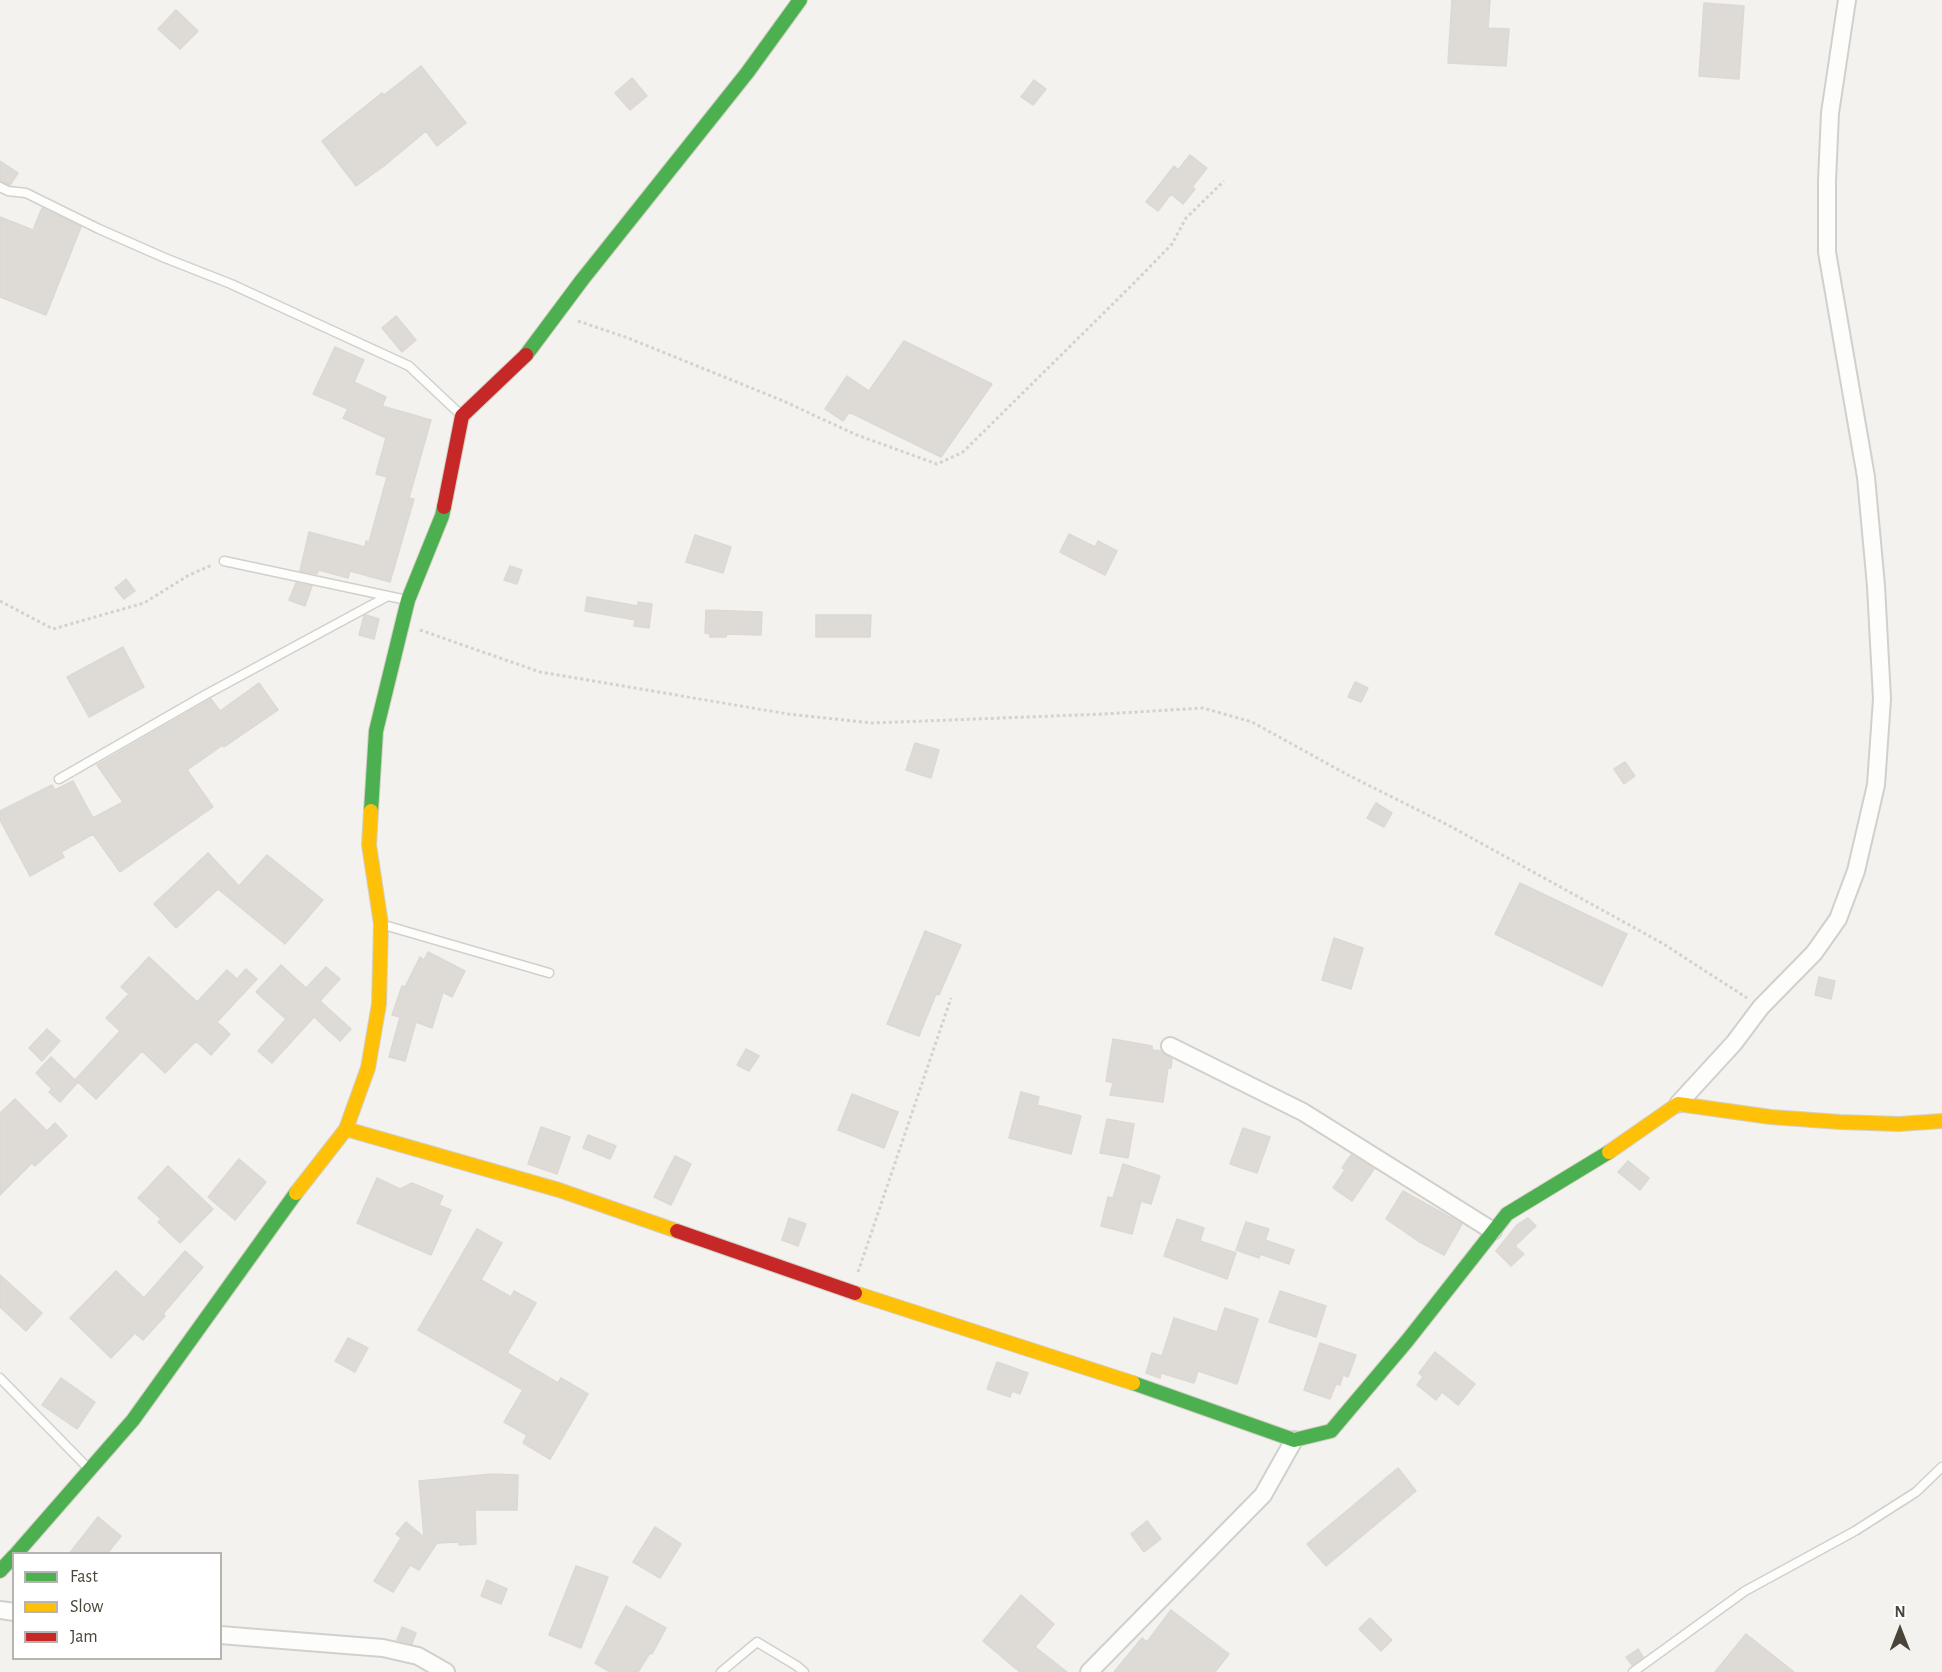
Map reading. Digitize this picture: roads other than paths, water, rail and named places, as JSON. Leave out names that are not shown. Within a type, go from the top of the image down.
[{"type":"street","points":[[18,1552],[133,1420],[294,1196],[346,1130],[368,1068],[379,1004],[381,924],[369,844],[376,731],[408,600],[442,516],[462,416],[529,352],[582,280],[747,73],[800,0]]},
{"type":"street","points":[[346,1130],[559,1191],[852,1292],[1084,1366],[1294,1440],[1331,1431],[1407,1341],[1507,1214],[1595,1161],[1678,1104],[1734,1044],[1761,1007],[1814,953],[1838,919],[1861,854],[1876,785],[1882,699],[1866,477],[1827,252],[1830,113],[1847,0]]},
{"type":"street","points":[[1170,1046],[1304,1112],[1493,1231]]},
{"type":"street","points":[[1678,1104],[1771,1118],[1899,1124],[1942,1121]]},
{"type":"street","points":[[1089,1672],[1263,1495],[1294,1440]]},
{"type":"street","points":[[0,1571],[12,1558]]},
{"type":"street","points":[[222,1635],[383,1648],[418,1656],[446,1672]]},
{"type":"lane","points":[[0,187],[8,191],[26,193],[99,229],[231,284],[409,366],[462,416]]},
{"type":"lane","points":[[224,561],[408,600]]},
{"type":"lane","points":[[58,778],[388,596]]},
{"type":"lane","points":[[381,924],[549,973]]},
{"type":"lane","points":[[0,1378],[90,1471]]},
{"type":"lane","points":[[1633,1672],[1745,1591],[1855,1531],[1916,1492],[1942,1467]]},
{"type":"lane","points":[[720,1672],[756,1642],[804,1672]]}]
